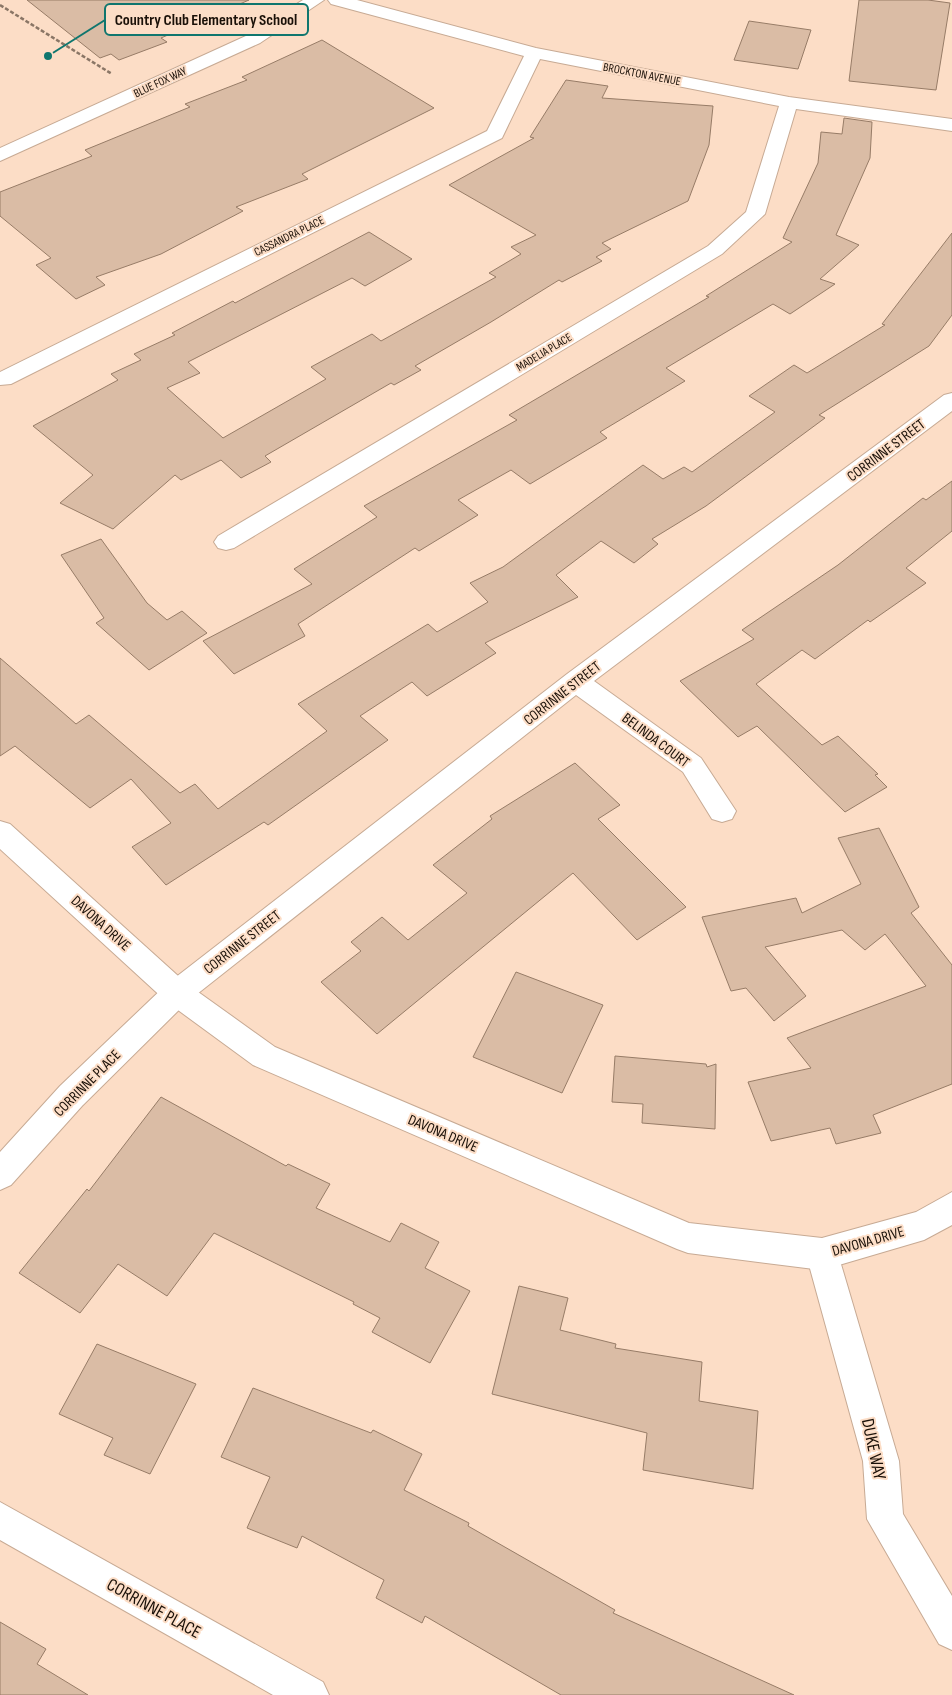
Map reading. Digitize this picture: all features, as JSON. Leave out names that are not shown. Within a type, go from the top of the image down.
[{"type":"street","name":"BLUE FOX WAY","points":[[0,155],[254,38],[315,0]]},
{"type":"street","name":"BROCKTON AVENUE","points":[[337,0],[534,52],[789,102],[952,125]]},
{"type":"street","name":"CASSANDRA PLACE","points":[[3,379],[495,134],[534,52]]},
{"type":"street","name":"MADELIA PLACE","points":[[226,542],[715,250],[755,214],[789,102]]},
{"type":"street","name":"CORRINNE STREET","points":[[177,993],[576,681],[952,400]]},
{"type":"street","name":"BELINDA COURT","points":[[576,681],[692,766],[722,811]]},
{"type":"street","name":"DAVONA DRIVE","points":[[0,832],[177,993],[264,1056],[688,1238],[822,1254],[924,1225],[952,1207]]},
{"type":"street","name":"CORRINNE PLACE","points":[[0,1175],[71,1096],[177,993]]},
{"type":"street","name":"DUKE WAY","points":[[822,1254],[881,1461],[885,1518],[952,1631]]},
{"type":"street","name":"CORRINNE PLACE","points":[[0,1520],[310,1695]]},
{"type":"path","points":[[0,4],[112,74],[103,78]]},
{"type":"building","points":[[27,0],[249,0],[161,38],[167,42],[119,60],[111,54],[100,58]]},
{"type":"building","points":[[859,0],[928,0],[950,3],[936,90],[849,81]]},
{"type":"building","points":[[749,21],[811,30],[798,69],[734,60]]},
{"type":"building","points":[[322,40],[434,108],[302,174],[308,179],[236,207],[243,211],[161,254],[96,277],[105,285],[76,299],[36,265],[51,258],[0,216],[0,192],[92,156],[85,150],[190,107],[185,104],[247,80],[242,77]]},
{"type":"building","points":[[566,80],[608,86],[602,98],[713,106],[709,145],[688,201],[602,243],[611,249],[596,257],[602,261],[562,282],[559,280],[415,366],[421,370],[394,385],[391,383],[265,456],[271,462],[241,478],[221,460],[181,480],[175,475],[113,529],[60,503],[93,475],[33,426],[118,380],[111,374],[141,360],[134,354],[175,335],[172,333],[233,301],[235,303],[369,232],[412,259],[365,286],[352,278],[188,362],[200,373],[167,388],[223,438],[326,379],[311,367],[372,334],[381,341],[496,277],[489,273],[521,254],[511,247],[536,235],[449,185],[534,138],[530,137]]},
{"type":"building","points":[[844,118],[872,122],[870,158],[836,235],[859,245],[820,279],[835,284],[790,314],[773,304],[666,368],[685,381],[600,432],[607,438],[530,484],[511,470],[458,500],[478,515],[419,551],[415,548],[298,624],[305,636],[234,674],[203,641],[312,584],[294,569],[377,517],[364,506],[517,420],[509,415],[709,297],[706,296],[792,242],[783,238],[818,163],[821,132],[842,134]]},
{"type":"building","points":[[952,233],[952,315],[929,346],[819,415],[825,418],[706,506],[652,539],[658,544],[634,563],[601,541],[556,575],[578,597],[485,643],[496,653],[427,696],[412,682],[360,716],[388,740],[268,825],[264,822],[166,885],[132,847],[171,823],[131,779],[90,808],[15,746],[0,756],[0,658],[76,724],[89,715],[180,793],[195,784],[218,809],[327,731],[298,704],[428,624],[437,632],[488,602],[470,583],[503,567],[643,465],[663,479],[684,467],[692,472],[775,412],[749,396],[794,365],[807,373],[885,325],[882,324]]},
{"type":"building","points":[[952,481],[952,531],[906,568],[926,583],[870,622],[868,620],[815,659],[802,650],[756,684],[822,745],[838,736],[878,774],[875,775],[887,787],[845,812],[757,726],[738,737],[680,681],[754,639],[742,630],[838,565],[923,498],[926,500]]},
{"type":"building","points":[[101,539],[147,603],[167,620],[182,611],[207,633],[149,670],[96,623],[104,618],[61,555]]},
{"type":"building","points":[[575,763],[620,805],[598,819],[686,907],[637,940],[573,873],[377,1034],[321,982],[361,951],[351,942],[382,917],[408,940],[467,893],[433,865],[492,819],[490,816]]},
{"type":"building","points":[[879,828],[919,907],[911,913],[952,965],[952,1084],[873,1115],[881,1133],[836,1144],[830,1128],[771,1141],[748,1082],[811,1068],[787,1038],[926,986],[885,934],[865,950],[842,930],[765,947],[806,996],[774,1021],[746,988],[731,991],[702,917],[796,898],[802,913],[861,884],[838,838]]},
{"type":"building","points":[[516,972],[603,1005],[562,1093],[473,1057]]},
{"type":"building","points":[[615,1056],[706,1064],[707,1067],[716,1064],[715,1129],[642,1123],[643,1104],[612,1102]]},
{"type":"building","points":[[161,1097],[286,1166],[288,1164],[330,1184],[316,1208],[390,1242],[401,1223],[439,1242],[425,1268],[470,1291],[430,1363],[372,1332],[380,1318],[353,1304],[354,1302],[214,1233],[167,1296],[118,1264],[80,1313],[19,1273],[87,1189],[89,1191]]},
{"type":"building","points":[[519,1286],[568,1298],[560,1330],[616,1344],[615,1348],[702,1362],[699,1401],[758,1411],[753,1489],[643,1470],[647,1433],[492,1394]]},
{"type":"building","points":[[97,1344],[196,1384],[150,1474],[104,1455],[113,1438],[59,1414]]},
{"type":"building","points":[[253,1388],[371,1433],[373,1430],[422,1454],[404,1490],[469,1523],[468,1526],[615,1610],[613,1613],[794,1695],[561,1695],[425,1616],[422,1623],[376,1598],[384,1580],[302,1536],[297,1548],[247,1528],[270,1477],[221,1457]]},
{"type":"building","points":[[0,1622],[46,1649],[37,1664],[88,1695],[0,1695]]},
{"type":"place","name":"Country Club Elementary School","points":[[48,56]]}]
